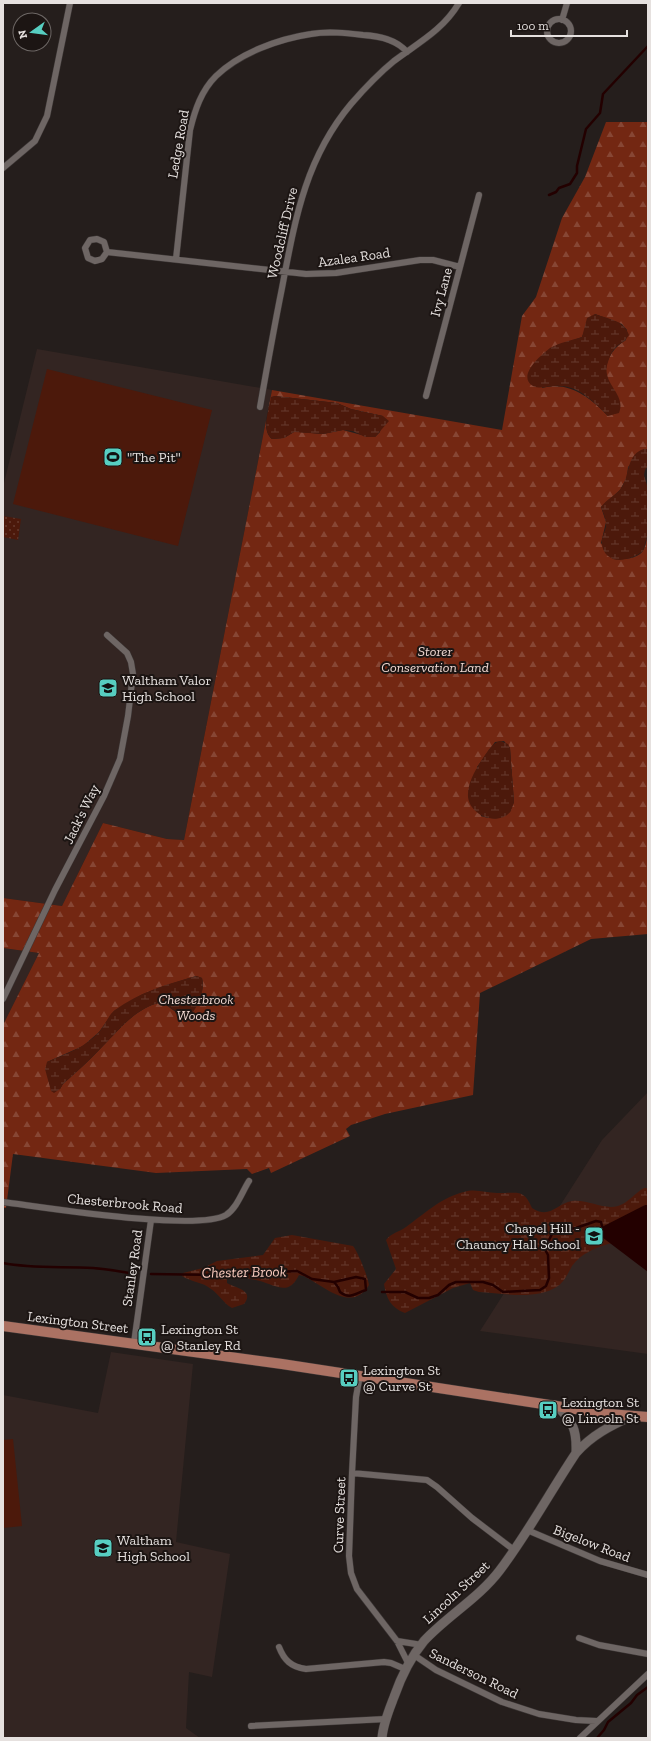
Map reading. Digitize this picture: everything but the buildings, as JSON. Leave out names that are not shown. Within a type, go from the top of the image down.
[{"type":"main road","name":"Lexington Street","points":[[3,1326],[134,1343],[555,1405],[648,1417]]},
{"type":"street","points":[[3,168],[35,141],[42,129],[47,116],[70,3]]},
{"type":"street","name":"Woodcliff Drive","points":[[260,407],[299,202],[311,170],[322,147],[341,117],[360,94],[380,73],[442,26],[458,3]]},
{"type":"street","points":[[562,20],[566,3]]},
{"type":"street","name":"Ledge Road","points":[[176,259],[190,130],[195,109],[203,92],[217,76],[254,52],[289,39],[311,34],[333,32],[376,36],[395,42],[407,52]]},
{"type":"street","name":"Ivy Lane","points":[[426,396],[479,195]]},
{"type":"street","name":"Azalea Road","points":[[107,252],[306,274],[336,273],[420,260],[433,260],[460,267]]},
{"type":"street","name":"Jack's Way","points":[[3,999],[55,890],[100,803],[120,759],[128,716],[133,674],[131,662],[127,653],[107,636]]},
{"type":"street","name":"Chesterbrook Road","points":[[3,1202],[151,1220],[206,1220],[219,1218],[233,1210],[249,1181]]},
{"type":"street","name":"Stanley Road","points":[[134,1343],[151,1220]]},
{"type":"street","name":"Curve Street","points":[[360,1376],[356,1397],[352,1474],[349,1556],[351,1573],[357,1589],[364,1600],[397,1641],[407,1666]]},
{"type":"street","points":[[555,1405],[572,1422],[577,1442],[576,1453]]},
{"type":"street","name":"Lincoln Street","points":[[382,1738],[386,1719],[407,1666],[414,1655],[422,1645],[488,1584],[514,1550],[576,1453],[595,1435],[609,1426],[632,1416]]},
{"type":"street","points":[[352,1474],[427,1480],[472,1518],[514,1550]]},
{"type":"street","name":"Bigelow Road","points":[[527,1530],[600,1561],[648,1575]]},
{"type":"street","points":[[579,1638],[599,1645],[648,1654]]},
{"type":"street","points":[[397,1641],[422,1645]]},
{"type":"street","points":[[279,1646],[282,1655],[290,1664],[298,1668],[306,1669],[384,1662],[407,1666]]},
{"type":"street","name":"Sanderson Road","points":[[414,1655],[436,1670],[502,1702],[539,1714],[576,1720],[596,1721]]},
{"type":"street","points":[[580,1738],[596,1721],[648,1674]]},
{"type":"street","points":[[251,1726],[386,1719]]},
{"type":"shaded area","name":"Waltham Valor High School","points":[[37,349],[272,390],[184,840],[167,839],[103,823],[62,906],[3,898],[3,487]]},
{"type":"shaded area","points":[[3,948],[39,953],[3,1025]]},
{"type":"shaded area","name":"Chapel Hill - Chauncy Hall School","points":[[648,1092],[648,1354],[480,1331],[602,1140]]},
{"type":"shaded area","points":[[645,1205],[648,1205],[648,1272],[594,1231]]},
{"type":"shaded area","name":"Waltham High School","points":[[111,1352],[193,1364],[176,1542],[230,1554],[212,1677],[189,1672],[186,1728],[200,1738],[3,1738],[3,1395],[98,1413]]},
{"type":"green space","name":"Storer Conservation Land","points":[[606,122],[648,122],[648,449],[644,449],[628,467],[627,477],[620,490],[601,507],[606,522],[601,543],[613,559],[635,557],[642,552],[645,547],[648,533],[648,934],[591,939],[480,993],[473,1095],[385,1114],[351,1125],[346,1129],[350,1136],[271,1173],[269,1168],[252,1174],[247,1169],[156,1173],[13,1154],[6,1208],[3,1208],[3,1025],[39,953],[3,948],[3,898],[62,906],[103,823],[167,839],[184,840],[266,420],[267,430],[272,439],[284,438],[294,432],[323,434],[343,430],[369,437],[375,437],[380,432],[383,416],[351,409],[337,403],[275,396],[272,397],[268,413],[272,390],[502,430],[522,316],[536,297],[562,218],[585,177]],"holes":[[[595,314],[622,324],[627,330],[626,340],[615,349],[609,358],[606,368],[608,381],[608,416],[594,403],[578,392],[561,387],[552,386],[542,388],[551,348],[582,337],[586,327]],[[504,741],[510,748],[514,802],[508,812],[501,817],[492,818],[481,816],[477,767],[495,742]],[[196,976],[202,978],[202,991],[193,1012],[177,1013],[162,1002],[144,1009],[128,1020],[63,1084],[60,1089],[47,1062],[83,1046],[99,1032],[114,1011],[141,995]]]},
{"type":"green space","points":[[595,314],[619,323],[627,330],[629,335],[614,349],[608,362],[607,376],[620,400],[620,406],[619,413],[608,416],[586,396],[574,389],[560,386],[536,387],[529,382],[527,377],[532,366],[550,348],[582,337],[587,318]]},
{"type":"green space","name":"\"The Pit\"","points":[[47,369],[212,410],[178,546],[13,504]]},
{"type":"green space","points":[[275,396],[337,403],[351,409],[383,416],[389,421],[375,437],[365,437],[353,431],[343,430],[323,434],[294,432],[284,438],[272,439],[266,425],[271,397]]},
{"type":"green space","points":[[648,449],[648,466],[644,475],[648,489],[648,533],[643,551],[627,559],[613,559],[605,553],[602,547],[602,538],[606,528],[606,522],[601,507],[621,488],[632,459],[639,451]]},
{"type":"green space","points":[[3,516],[21,519],[18,540],[3,537]]},
{"type":"green space","points":[[500,741],[508,744],[510,748],[514,802],[511,811],[506,816],[493,819],[479,814],[474,809],[470,804],[468,792],[472,776],[480,762],[492,745]]},
{"type":"green space","points":[[197,976],[202,978],[203,988],[199,1003],[190,1015],[183,1016],[162,1002],[144,1009],[128,1020],[63,1084],[60,1089],[54,1093],[51,1091],[45,1069],[47,1062],[88,1042],[101,1030],[115,1010],[134,998],[154,989]]},
{"type":"green space","points":[[644,1188],[648,1188],[648,1269],[612,1243],[595,1249],[580,1257],[560,1284],[549,1291],[530,1295],[479,1292],[473,1290],[470,1283],[453,1288],[405,1313],[400,1311],[390,1302],[386,1294],[384,1284],[396,1269],[386,1240],[434,1206],[456,1194],[469,1191],[520,1193],[526,1198],[532,1208],[538,1211],[549,1212],[567,1202],[572,1201],[607,1207],[618,1206],[625,1203]]},
{"type":"green space","points":[[292,1235],[353,1246],[367,1276],[369,1285],[362,1293],[355,1297],[346,1297],[329,1291],[304,1276],[299,1275],[291,1286],[282,1288],[260,1281],[236,1276],[227,1278],[227,1283],[243,1290],[246,1293],[247,1299],[244,1304],[232,1308],[208,1287],[182,1276],[183,1273],[203,1268],[217,1261],[263,1255],[275,1238]]},
{"type":"green space","points":[[13,1439],[22,1526],[3,1528],[3,1440]]},
{"type":"waterway","points":[[549,195],[556,192],[559,188],[570,184],[577,173],[577,166],[586,129],[600,113],[603,94],[648,46]]},
{"type":"waterway","name":"Chester Brook","points":[[382,1292],[405,1292],[418,1298],[429,1298],[438,1295],[449,1285],[456,1282],[483,1282],[493,1285],[503,1292],[540,1290],[546,1286],[549,1278],[548,1255],[542,1244],[543,1241],[549,1240],[553,1232],[576,1228],[596,1221],[601,1222],[603,1230]]},
{"type":"waterway","name":"Chester Brook","points":[[3,1263],[37,1267],[93,1268],[137,1274]]},
{"type":"waterway","name":"Chester Brook","points":[[151,1274],[218,1275],[297,1271],[312,1279],[334,1282],[356,1277],[365,1279],[366,1290],[350,1296],[340,1292],[334,1282]]},
{"type":"waterway","points":[[597,1738],[604,1730],[608,1722],[631,1703],[637,1695],[648,1687]]},
{"type":"place","name":"\"The Pit\"","points":[[113,457]]},
{"type":"place","name":"Waltham Valor High School","points":[[108,688]]},
{"type":"place","name":"Chapel Hill - Chauncy Hall School","points":[[594,1236]]},
{"type":"place","name":"Lexington St @ Stanley Rd","points":[[147,1337]]},
{"type":"place","name":"Lexington St @ Curve St","points":[[349,1378]]},
{"type":"place","name":"Lexington St @ Lincoln St","points":[[548,1410]]},
{"type":"place","name":"Waltham High School","points":[[103,1548]]},
{"type":"park label","name":"Chesterbrook Woods","points":[[196,1008]]}]
